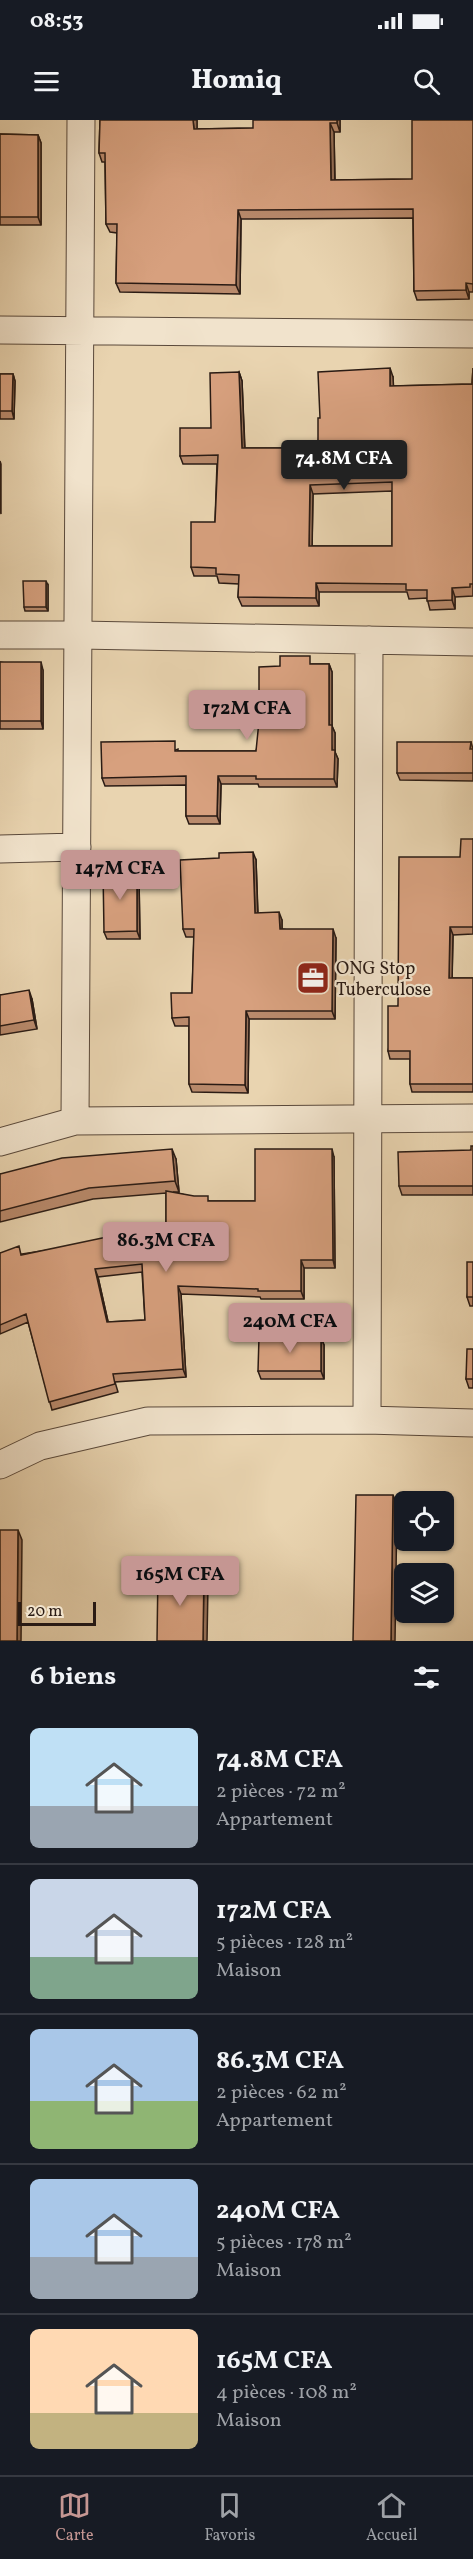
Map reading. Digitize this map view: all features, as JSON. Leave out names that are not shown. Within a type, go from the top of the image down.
[{"type":"street","points":[[75,1121],[81,120]]},
{"type":"street","points":[[0,330],[473,334]]},
{"type":"street","points":[[0,635],[473,642]]},
{"type":"street","points":[[367,1420],[369,640]]},
{"type":"street","points":[[0,849],[77,848]]},
{"type":"street","points":[[0,1142],[75,1121],[473,1118]]},
{"type":"street","points":[[0,1465],[40,1446],[148,1421],[367,1420],[473,1423]]},
{"type":"building","points":[[100,120],[193,120],[194,129],[253,128],[253,120],[337,120],[337,123],[330,123],[331,180],[412,179],[412,120],[473,120],[473,284],[466,283],[466,290],[414,291],[413,209],[238,210],[236,285],[116,283],[117,224],[106,224],[105,153],[99,153]]},
{"type":"building","points":[[0,134],[38,135],[38,217],[0,217]]},
{"type":"building","points":[[390,368],[390,386],[472,384],[473,368],[473,584],[470,584],[470,587],[452,588],[452,600],[427,601],[427,590],[406,590],[406,584],[316,583],[316,598],[238,597],[239,575],[216,574],[216,568],[191,567],[191,522],[215,522],[218,455],[180,456],[180,428],[211,428],[210,373],[239,372],[242,448],[318,448],[318,418],[320,418],[318,372]],"holes":[[[392,482],[392,546],[309,546],[310,485]]]},
{"type":"building","points":[[0,374],[13,374],[12,411],[0,411]]},
{"type":"building","points":[[23,581],[46,581],[46,607],[24,607]]},
{"type":"building","points":[[280,656],[310,656],[310,664],[329,664],[329,725],[332,725],[332,750],[335,750],[334,779],[256,779],[256,776],[218,776],[217,816],[186,816],[186,776],[102,778],[101,742],[175,741],[175,751],[256,751],[259,721],[259,667],[280,666]]},
{"type":"building","points":[[0,662],[41,662],[41,721],[0,721]]},
{"type":"building","points":[[397,742],[471,742],[473,773],[397,773]]},
{"type":"building","points":[[461,839],[473,839],[473,927],[450,927],[449,978],[473,978],[473,1084],[410,1084],[410,1051],[388,1051],[388,1006],[398,1006],[399,857],[460,857]]},
{"type":"building","points":[[253,852],[255,913],[279,912],[280,929],[333,929],[332,1011],[246,1011],[245,1085],[189,1084],[189,1017],[172,1018],[171,993],[192,993],[194,929],[183,929],[180,860],[219,858],[219,853]]},
{"type":"building","points":[[103,870],[137,870],[137,931],[104,932]]},
{"type":"building","points":[[29,990],[34,1020],[0,1026],[0,995]]},
{"type":"building","points":[[473,1146],[473,1186],[399,1186],[398,1152],[471,1150]]},
{"type":"building","points":[[172,1149],[175,1181],[89,1188],[0,1211],[0,1174],[62,1158]]},
{"type":"building","points":[[255,1149],[332,1149],[333,1260],[301,1260],[301,1291],[178,1286],[183,1369],[113,1374],[115,1384],[49,1402],[26,1314],[0,1325],[0,1253],[19,1246],[21,1255],[107,1237],[166,1232],[166,1191],[208,1196],[208,1201],[255,1201]],"holes":[[[142,1264],[145,1320],[107,1322],[95,1269]]]},
{"type":"building","points":[[467,1262],[473,1262],[473,1297],[467,1297]]},
{"type":"building","points":[[259,1337],[321,1338],[321,1371],[258,1371]]},
{"type":"building","points":[[467,1349],[473,1349],[473,1379],[466,1379]]},
{"type":"building","points":[[356,1495],[393,1495],[391,1641],[353,1641]]},
{"type":"building","points":[[0,1530],[18,1530],[17,1641],[0,1641]]},
{"type":"building","points":[[158,1572],[204,1573],[203,1641],[157,1641]]},
{"type":"place","name":"ONG Stop Tuberculose","points":[[313,978]]}]
